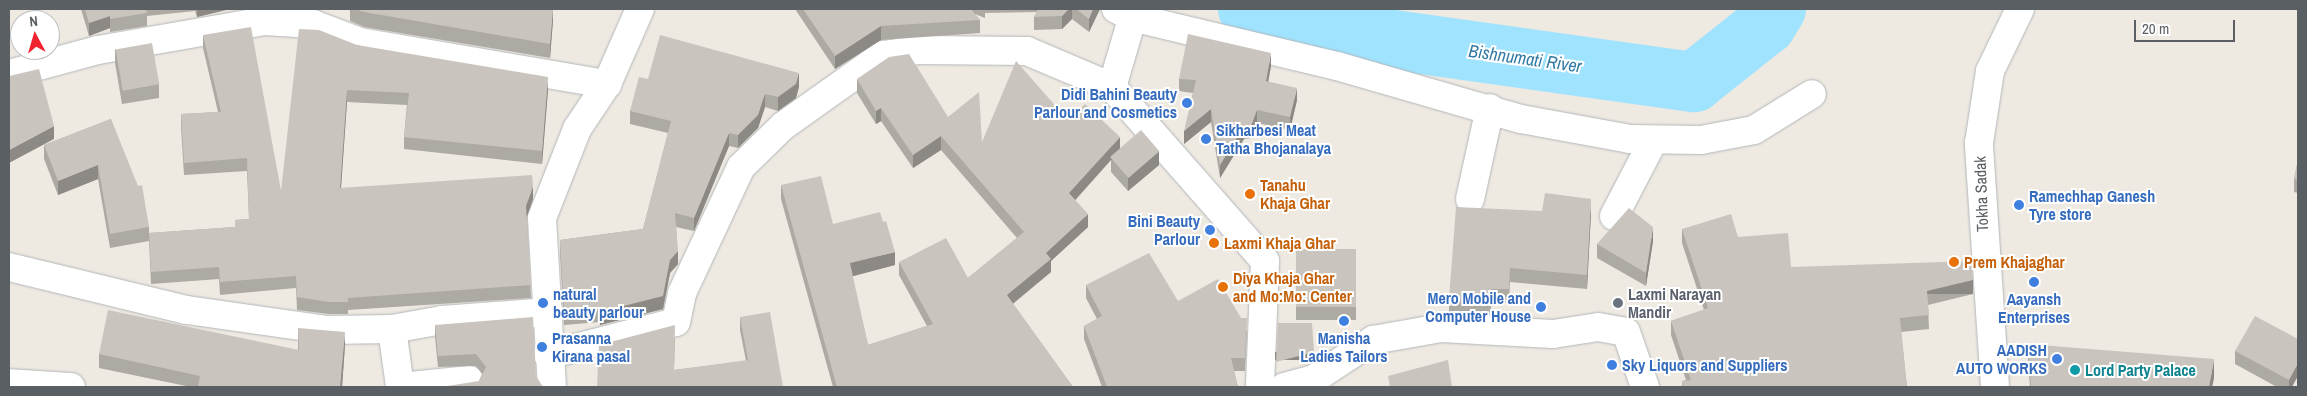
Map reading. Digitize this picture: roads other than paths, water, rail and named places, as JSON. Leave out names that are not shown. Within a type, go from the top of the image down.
[{"type":"street","points":[[552,387],[548,355],[549,312],[542,218],[577,129],[607,84],[640,9]]},
{"type":"street","name":"Tokha Sadak","points":[[1995,387],[1979,144],[1990,71],[2020,9]]},
{"type":"street","points":[[1112,87],[1127,11],[1490,108],[1521,118],[1653,141],[1701,140],[1754,130],[1812,94]]},
{"type":"street","points":[[9,74],[98,50],[264,21],[313,24],[360,42],[607,84]]},
{"type":"street","points":[[548,355],[676,322],[682,293],[741,167],[783,126],[883,55],[918,50],[1027,51],[1112,87],[1265,261],[1260,387]]},
{"type":"street","points":[[1470,199],[1490,108]]},
{"type":"street","points":[[1614,216],[1653,141]]},
{"type":"street","points":[[9,267],[186,310],[328,330],[392,329],[442,320],[549,312]]},
{"type":"street","points":[[1284,387],[1313,383],[1373,340],[1441,328],[1553,334],[1598,327],[1626,332],[1645,387]]},
{"type":"street","points":[[392,329],[400,387],[470,380]]},
{"type":"street","points":[[9,382],[71,387]]},
{"type":"waterway","name":"Bishnumati River","points":[[1248,9],[1315,29],[1694,82],[1766,25],[1776,9]]},
{"type":"place","name":"Didi Bahini Beauty Parlour and Cosmetics","points":[[1187,103]]},
{"type":"place","name":"Sikharbesi Meat Tatha Bhojanalaya","points":[[1206,139]]},
{"type":"place","name":"Tanahu Khaja Ghar","points":[[1250,194]]},
{"type":"place","name":"Ramechhap Ganesh Tyre store","points":[[2019,205]]},
{"type":"place","name":"Bini Beauty Parlour","points":[[1210,230]]},
{"type":"place","name":"Laxmi Khaja Ghar","points":[[1214,243]]},
{"type":"place","name":"Prem Khajaghar","points":[[1954,262]]},
{"type":"place","name":"Aayansh Enterprises","points":[[2034,282]]},
{"type":"place","name":"Diya Khaja Ghar and Mo:Mo: Center","points":[[1223,287]]},
{"type":"place","name":"natural beauty parlour","points":[[543,303]]},
{"type":"place","name":"Laxmi Narayan Mandir","points":[[1618,303]]},
{"type":"place","name":"Mero Mobile and Computer House","points":[[1541,307]]},
{"type":"place","name":"Manisha Ladies Tailors","points":[[1344,321]]},
{"type":"place","name":"Prasanna Kirana pasal","points":[[542,347]]},
{"type":"place","name":"AADISH AUTO WORKS","points":[[2057,359]]},
{"type":"place","name":"Sky Liquors and Suppliers","points":[[1612,365]]},
{"type":"place","name":"Lord Party Palace","points":[[2075,370]]}]
